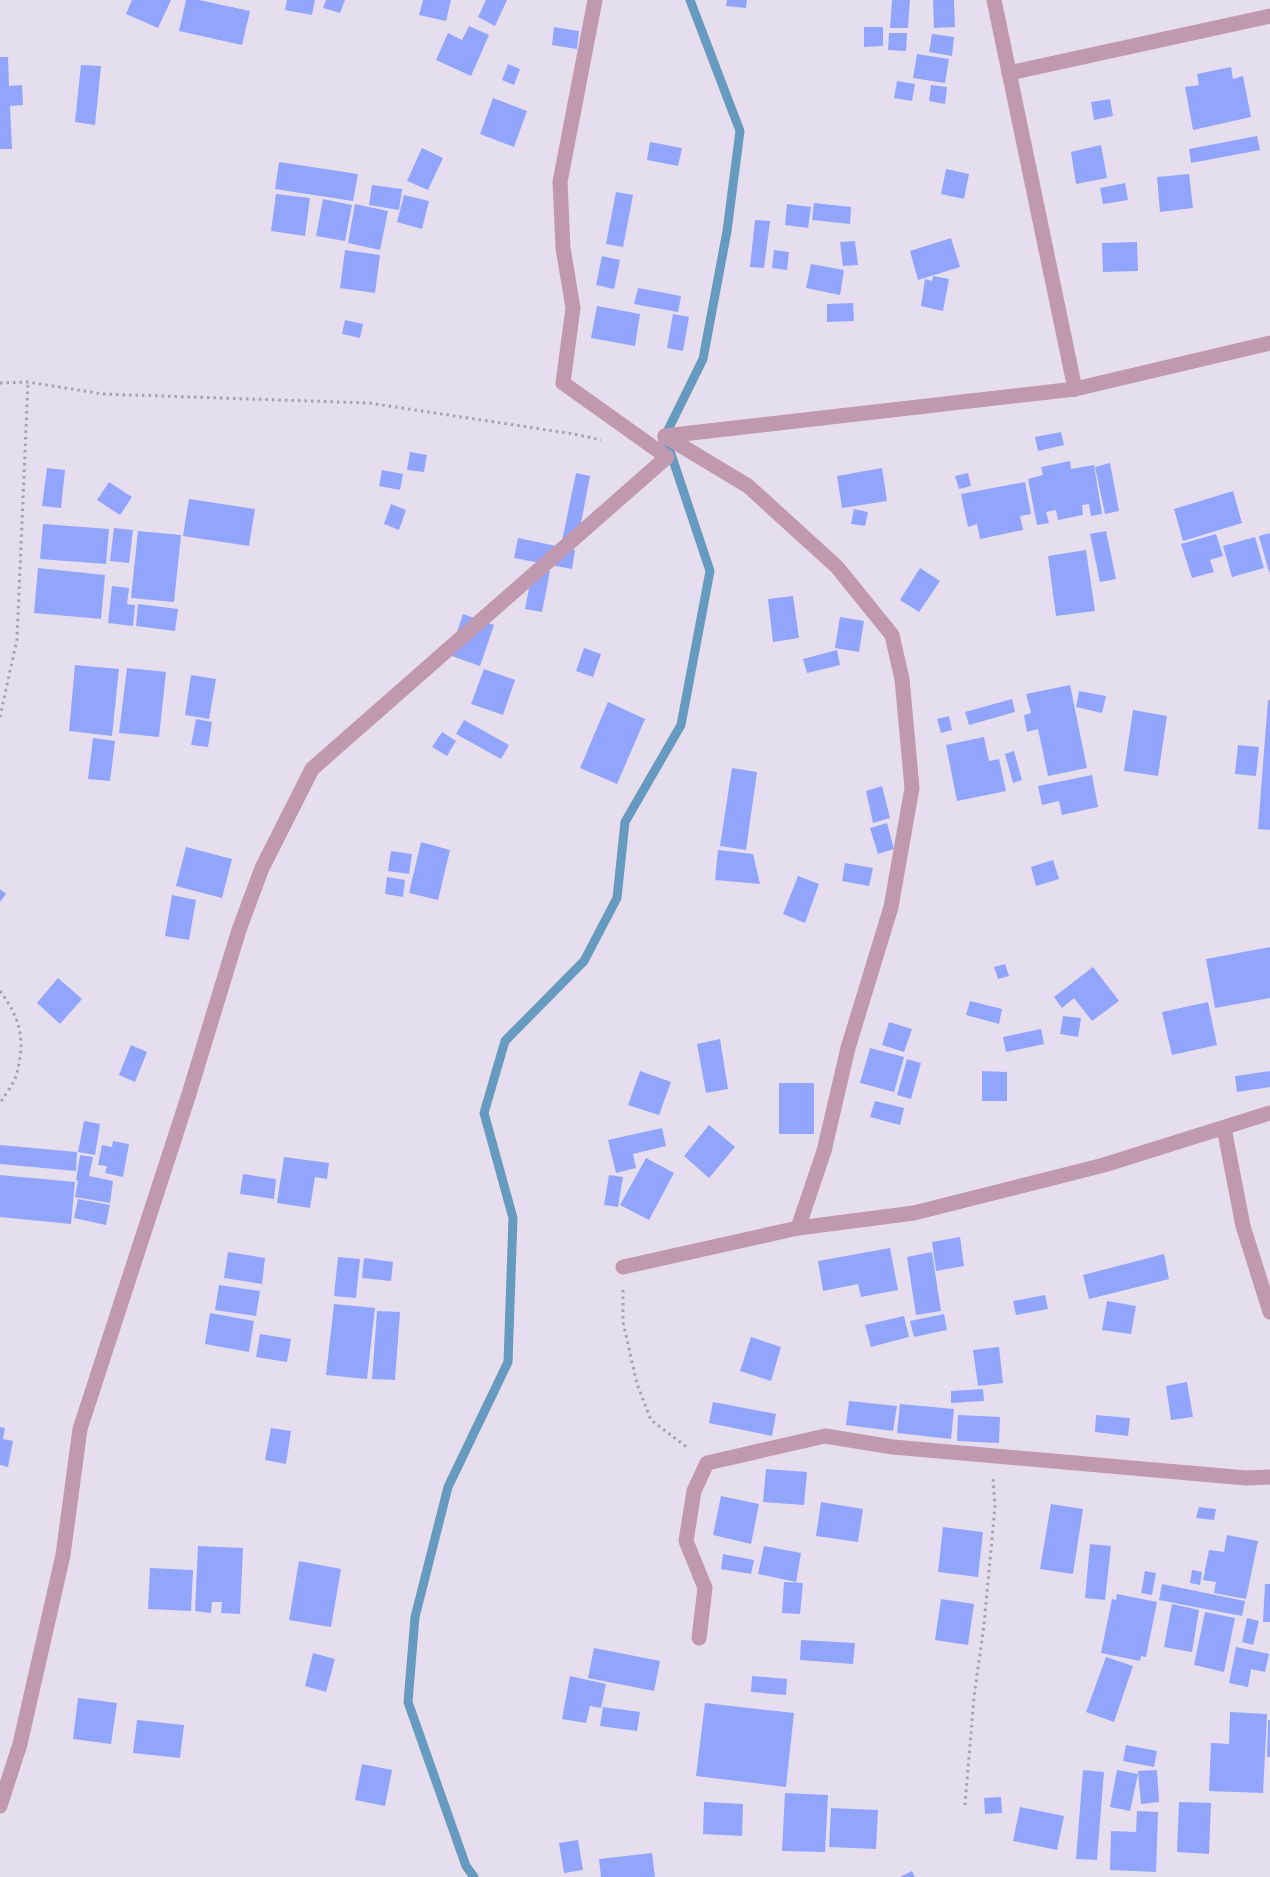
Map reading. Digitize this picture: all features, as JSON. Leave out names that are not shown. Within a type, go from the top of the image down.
[{"type":"street","points":[[595,0],[560,182],[562,248],[573,308],[563,383],[667,457]]},
{"type":"street","points":[[994,0],[1076,390]]},
{"type":"street","points":[[1009,73],[1270,16]]},
{"type":"street","points":[[665,436],[1076,390],[1270,343]]},
{"type":"street","points":[[665,436],[667,457]]},
{"type":"street","points":[[665,436],[748,486],[837,567],[892,635],[902,679],[912,788],[893,898],[848,1048],[824,1151],[798,1228]]},
{"type":"street","points":[[0,1806],[20,1744],[63,1555],[80,1429],[189,1094],[239,930],[262,868],[312,769],[667,457]]},
{"type":"street","points":[[623,1267],[798,1228],[914,1213],[1104,1165],[1270,1114]]},
{"type":"street","points":[[1224,1128],[1243,1226],[1270,1312]]},
{"type":"street","points":[[699,1638],[705,1588],[686,1541],[694,1491],[707,1462],[825,1436],[893,1447],[1246,1478],[1270,1477]]},
{"type":"path","points":[[0,383],[28,382],[103,394],[369,403],[574,434],[602,440]]},
{"type":"path","points":[[0,717],[17,639],[28,382]]},
{"type":"path","points":[[0,991],[13,1009],[22,1041],[15,1077],[0,1103]]},
{"type":"path","points":[[623,1267],[623,1322],[637,1384],[651,1420],[707,1462]]},
{"type":"path","points":[[965,1805],[974,1697],[984,1625],[995,1506],[991,1456]]},
{"type":"building","points":[[132,0],[171,0],[158,28],[126,14]]},
{"type":"building","points":[[186,0],[199,0],[250,11],[242,45],[179,31]]},
{"type":"building","points":[[287,0],[315,0],[312,15],[285,10]]},
{"type":"building","points":[[326,0],[345,0],[340,13],[323,8]]},
{"type":"building","points":[[423,0],[451,0],[446,21],[419,15]]},
{"type":"building","points":[[486,0],[507,0],[495,26],[478,17]]},
{"type":"building","points":[[727,0],[747,0],[746,8],[726,6]]},
{"type":"building","points":[[892,0],[910,0],[908,28],[890,28]]},
{"type":"building","points":[[933,0],[954,0],[955,27],[934,28]]},
{"type":"building","points":[[469,26],[489,35],[471,76],[436,60],[448,33],[462,40]]},
{"type":"building","points":[[554,27],[579,31],[577,49],[552,45]]},
{"type":"building","points":[[864,27],[883,27],[883,46],[864,47]]},
{"type":"building","points":[[889,33],[907,33],[906,51],[888,50]]},
{"type":"building","points":[[932,34],[954,37],[952,56],[929,52]]},
{"type":"building","points":[[917,54],[949,59],[945,83],[913,78]]},
{"type":"building","points":[[0,57],[8,57],[9,86],[22,85],[23,105],[10,106],[12,149],[0,149]]},
{"type":"building","points":[[508,64],[520,69],[514,85],[502,80]]},
{"type":"building","points":[[81,65],[101,66],[95,125],[75,122]]},
{"type":"building","points":[[1231,67],[1233,79],[1243,76],[1251,117],[1193,130],[1185,87],[1199,85],[1197,74]]},
{"type":"building","points":[[897,81],[915,84],[912,101],[894,98]]},
{"type":"building","points":[[931,85],[947,87],[945,104],[929,101]]},
{"type":"building","points":[[493,98],[527,111],[514,147],[480,134]]},
{"type":"building","points":[[1110,99],[1113,116],[1094,120],[1091,102]]},
{"type":"building","points":[[1257,136],[1260,150],[1191,163],[1189,149]]},
{"type":"building","points":[[650,142],[682,148],[678,166],[647,160]]},
{"type":"building","points":[[1101,145],[1107,178],[1076,184],[1071,152]]},
{"type":"building","points":[[422,148],[443,158],[428,190],[407,181]]},
{"type":"building","points":[[279,162],[358,174],[353,201],[275,189]]},
{"type":"building","points":[[946,169],[969,174],[964,199],[941,194]]},
{"type":"building","points":[[1189,174],[1193,208],[1160,212],[1157,177]]},
{"type":"building","points":[[1125,183],[1128,200],[1103,204],[1100,188]]},
{"type":"building","points":[[372,185],[402,189],[399,210],[369,205]]},
{"type":"building","points":[[616,192],[633,195],[623,247],[606,244]]},
{"type":"building","points":[[276,194],[310,198],[305,236],[271,231]]},
{"type":"building","points":[[404,195],[429,201],[422,229],[397,222]]},
{"type":"building","points":[[323,199],[352,205],[345,241],[316,236]]},
{"type":"building","points":[[814,203],[851,207],[850,224],[812,220]]},
{"type":"building","points":[[355,204],[388,211],[380,250],[348,243]]},
{"type":"building","points":[[787,204],[811,207],[808,228],[785,225]]},
{"type":"building","points":[[755,220],[770,221],[764,268],[750,267]]},
{"type":"building","points":[[951,238],[960,267],[918,280],[910,251]]},
{"type":"building","points":[[855,241],[858,265],[843,266],[840,242]]},
{"type":"building","points":[[1137,242],[1138,271],[1103,272],[1102,243]]},
{"type":"building","points":[[345,250],[380,255],[375,293],[340,288]]},
{"type":"building","points":[[774,250],[789,252],[787,270],[772,268]]},
{"type":"building","points":[[602,256],[620,260],[614,289],[596,285]]},
{"type":"building","points":[[811,264],[844,270],[840,295],[806,288]]},
{"type":"building","points":[[933,276],[949,279],[943,311],[921,306],[925,279],[932,281]]},
{"type":"building","points":[[638,288],[681,296],[678,312],[634,304]]},
{"type":"building","points":[[853,303],[854,321],[827,322],[827,304]]},
{"type":"building","points":[[597,306],[640,314],[635,346],[591,338]]},
{"type":"building","points":[[673,314],[689,317],[683,351],[667,348]]},
{"type":"building","points":[[345,320],[363,324],[360,338],[342,334]]},
{"type":"building","points":[[1061,432],[1064,445],[1038,451],[1035,437]]},
{"type":"building","points":[[410,452],[427,455],[424,472],[407,470]]},
{"type":"building","points":[[1070,461],[1071,469],[1094,465],[1102,514],[1091,516],[1089,504],[1082,505],[1083,515],[1058,520],[1056,510],[1046,512],[1049,523],[1037,525],[1028,479],[1043,475],[1041,467]]},
{"type":"building","points":[[1110,463],[1119,511],[1105,514],[1095,467]]},
{"type":"building","points":[[47,468],[65,470],[61,508],[42,506]]},
{"type":"building","points":[[882,468],[887,501],[842,508],[837,476]]},
{"type":"building","points":[[382,470],[403,474],[400,490],[379,486]]},
{"type":"building","points":[[576,473],[590,476],[577,544],[562,541]]},
{"type":"building","points":[[968,473],[971,486],[959,489],[955,476]]},
{"type":"building","points":[[109,482],[132,497],[120,515],[97,500]]},
{"type":"building","points":[[1025,482],[1031,514],[1020,516],[1023,530],[980,539],[977,524],[968,527],[961,494]]},
{"type":"building","points":[[1233,491],[1242,523],[1183,541],[1174,509]]},
{"type":"building","points":[[189,499],[255,509],[249,546],[183,536]]},
{"type":"building","points":[[391,504],[406,510],[399,530],[384,524]]},
{"type":"building","points":[[854,509],[868,512],[865,526],[851,524]]},
{"type":"building","points":[[43,524],[109,529],[106,564],[40,559]]},
{"type":"building","points":[[114,528],[133,530],[129,563],[110,561]]},
{"type":"building","points":[[138,531],[181,535],[174,602],[131,598]]},
{"type":"building","points":[[1106,531],[1116,579],[1100,582],[1090,534]]},
{"type":"building","points":[[1270,533],[1270,572],[1269,572],[1259,536]]},
{"type":"building","points":[[1216,534],[1223,556],[1210,560],[1214,572],[1192,578],[1181,544]]},
{"type":"building","points":[[1255,537],[1264,568],[1232,577],[1223,546]]},
{"type":"building","points":[[518,538],[575,550],[572,569],[514,558]]},
{"type":"building","points":[[1086,550],[1095,611],[1056,616],[1048,556]]},
{"type":"building","points":[[533,567],[550,571],[542,612],[525,609]]},
{"type":"building","points":[[38,568],[105,575],[101,619],[34,613]]},
{"type":"building","points":[[920,568],[940,581],[919,612],[900,600]]},
{"type":"building","points":[[112,586],[129,588],[127,604],[135,605],[133,626],[108,623]]},
{"type":"building","points":[[793,596],[799,638],[773,642],[768,599]]},
{"type":"building","points":[[138,604],[178,609],[175,631],[136,626]]},
{"type":"building","points":[[463,614],[494,625],[480,666],[449,655]]},
{"type":"building","points":[[840,617],[864,621],[859,652],[835,648]]},
{"type":"building","points":[[584,648],[601,654],[593,677],[576,671]]},
{"type":"building","points":[[837,650],[840,665],[807,673],[803,659]]},
{"type":"building","points":[[75,665],[119,669],[112,736],[69,731]]},
{"type":"building","points":[[127,668],[166,672],[159,737],[119,733]]},
{"type":"building","points":[[484,669],[515,680],[503,715],[471,704]]},
{"type":"building","points":[[191,675],[216,679],[209,719],[185,715]]},
{"type":"building","points":[[1070,685],[1087,768],[1048,776],[1038,729],[1027,732],[1024,715],[1031,713],[1026,694]]},
{"type":"building","points":[[1079,691],[1106,696],[1102,713],[1076,707]]},
{"type":"building","points":[[1012,699],[1015,712],[969,725],[965,712]]},
{"type":"building","points":[[1268,700],[1270,700],[1270,830],[1258,829]]},
{"type":"building","points":[[608,702],[645,719],[617,784],[580,768]]},
{"type":"building","points":[[1133,710],[1167,716],[1158,776],[1124,771]]},
{"type":"building","points":[[949,716],[952,730],[941,733],[937,719]]},
{"type":"building","points":[[196,719],[212,722],[208,747],[191,745]]},
{"type":"building","points":[[464,720],[509,745],[501,759],[456,734]]},
{"type":"building","points":[[442,732],[456,741],[447,756],[432,747]]},
{"type":"building","points":[[984,737],[989,761],[999,759],[1006,791],[957,801],[946,745]]},
{"type":"building","points":[[93,738],[115,741],[110,781],[88,779]]},
{"type":"building","points":[[1238,745],[1259,747],[1256,776],[1235,774]]},
{"type":"building","points":[[1014,751],[1022,780],[1013,783],[1005,754]]},
{"type":"building","points":[[732,768],[757,772],[746,850],[720,846]]},
{"type":"building","points":[[1092,775],[1098,807],[1062,815],[1059,801],[1042,805],[1038,786]]},
{"type":"building","points":[[882,786],[890,818],[873,823],[866,791]]},
{"type":"building","points":[[887,823],[894,849],[878,854],[870,828]]},
{"type":"building","points":[[421,842],[450,850],[438,900],[409,893]]},
{"type":"building","points":[[186,847],[232,859],[222,898],[176,886]]},
{"type":"building","points":[[718,850],[753,854],[760,884],[715,880]]},
{"type":"building","points":[[391,851],[412,854],[409,874],[388,871]]},
{"type":"building","points":[[1053,860],[1059,879],[1036,886],[1031,867]]},
{"type":"building","points":[[845,863],[873,868],[869,886],[842,881]]},
{"type":"building","points":[[798,876],[819,884],[805,923],[783,914]]},
{"type":"building","points":[[387,877],[405,880],[403,897],[385,894]]},
{"type":"building","points":[[0,889],[6,894],[0,902]]},
{"type":"building","points":[[172,895],[196,900],[189,940],[165,936]]},
{"type":"building","points":[[1270,947],[1270,998],[1215,1008],[1206,959]]},
{"type":"building","points":[[1005,964],[1009,976],[998,979],[994,967]]},
{"type":"building","points":[[1093,967],[1119,1001],[1092,1021],[1074,998],[1062,1008],[1054,997]]},
{"type":"building","points":[[58,978],[82,999],[60,1024],[37,1003]]},
{"type":"building","points":[[970,1001],[1002,1009],[999,1024],[966,1015]]},
{"type":"building","points":[[1208,1002],[1217,1045],[1172,1055],[1162,1012]]},
{"type":"building","points":[[1063,1016],[1081,1018],[1078,1037],[1060,1034]]},
{"type":"building","points":[[889,1022],[912,1029],[904,1052],[882,1045]]},
{"type":"building","points":[[1041,1029],[1044,1044],[1006,1052],[1003,1037]]},
{"type":"building","points":[[720,1039],[728,1089],[706,1093],[697,1044]]},
{"type":"building","points":[[131,1045],[147,1052],[135,1082],[119,1075]]},
{"type":"building","points":[[870,1048],[904,1057],[894,1092],[860,1083]]},
{"type":"building","points":[[907,1059],[921,1063],[911,1099],[897,1095]]},
{"type":"building","points":[[640,1071],[671,1082],[659,1115],[628,1105]]},
{"type":"building","points":[[982,1071],[1007,1072],[1007,1101],[982,1101]]},
{"type":"building","points":[[1270,1071],[1270,1087],[1237,1092],[1235,1076]]},
{"type":"building","points":[[779,1083],[814,1083],[814,1134],[779,1134]]},
{"type":"building","points":[[875,1101],[904,1108],[900,1125],[870,1117]]},
{"type":"building","points":[[84,1121],[100,1124],[95,1155],[78,1152]]},
{"type":"building","points":[[709,1125],[735,1147],[709,1178],[684,1156]]},
{"type":"building","points":[[662,1128],[666,1146],[633,1154],[636,1168],[616,1173],[608,1140]]},
{"type":"building","points":[[113,1141],[129,1144],[123,1177],[105,1173],[107,1166],[98,1165],[102,1145],[112,1147]]},
{"type":"building","points":[[0,1145],[77,1152],[76,1171],[0,1164]]},
{"type":"building","points":[[80,1155],[93,1157],[89,1176],[113,1181],[110,1203],[75,1197]]},
{"type":"building","points":[[284,1157],[329,1163],[327,1179],[315,1177],[310,1208],[277,1203]]},
{"type":"building","points":[[646,1158],[674,1173],[649,1220],[620,1205]]},
{"type":"building","points":[[243,1174],[276,1179],[274,1199],[240,1194]]},
{"type":"building","points":[[0,1175],[75,1182],[71,1224],[0,1217]]},
{"type":"building","points":[[609,1175],[623,1177],[618,1207],[604,1205]]},
{"type":"building","points":[[78,1199],[110,1205],[106,1225],[74,1218]]},
{"type":"building","points":[[960,1237],[964,1266],[936,1271],[932,1242]]},
{"type":"building","points":[[890,1248],[898,1290],[861,1297],[858,1284],[823,1291],[818,1261]]},
{"type":"building","points":[[228,1252],[265,1258],[262,1284],[224,1278]]},
{"type":"building","points":[[932,1252],[941,1311],[916,1315],[907,1257]]},
{"type":"building","points":[[1164,1254],[1169,1279],[1089,1299],[1083,1275]]},
{"type":"building","points":[[338,1257],[360,1259],[356,1298],[334,1296]]},
{"type":"building","points":[[364,1258],[393,1262],[391,1281],[362,1278]]},
{"type":"building","points":[[219,1285],[260,1291],[256,1316],[215,1310]]},
{"type":"building","points":[[1045,1295],[1048,1309],[1016,1315],[1013,1301]]},
{"type":"building","points":[[1107,1301],[1136,1306],[1131,1334],[1102,1330]]},
{"type":"building","points":[[334,1304],[375,1308],[367,1379],[326,1375]]},
{"type":"building","points":[[377,1311],[400,1312],[395,1380],[372,1379]]},
{"type":"building","points":[[210,1313],[254,1321],[249,1352],[205,1344]]},
{"type":"building","points":[[944,1314],[947,1330],[914,1337],[910,1321]]},
{"type":"building","points":[[904,1316],[909,1337],[871,1347],[865,1325]]},
{"type":"building","points":[[260,1334],[291,1339],[287,1362],[256,1357]]},
{"type":"building","points":[[751,1337],[781,1347],[771,1381],[740,1371]]},
{"type":"building","points":[[999,1347],[1003,1383],[978,1386],[973,1350]]},
{"type":"building","points":[[1187,1382],[1193,1417],[1171,1420],[1166,1386]]},
{"type":"building","points":[[983,1389],[984,1401],[951,1403],[951,1391]]},
{"type":"building","points":[[849,1401],[897,1406],[893,1431],[846,1425]]},
{"type":"building","points":[[713,1402],[776,1414],[772,1436],[709,1423]]},
{"type":"building","points":[[900,1404],[954,1409],[951,1439],[897,1433]]},
{"type":"building","points":[[958,1415],[1000,1417],[999,1443],[957,1441]]},
{"type":"building","points":[[1096,1415],[1130,1418],[1128,1436],[1095,1432]]},
{"type":"building","points":[[0,1427],[5,1428],[3,1439],[13,1441],[8,1467],[0,1465]]},
{"type":"building","points":[[271,1428],[291,1431],[286,1464],[265,1460]]},
{"type":"building","points":[[766,1469],[807,1472],[804,1505],[763,1502]]},
{"type":"building","points":[[721,1496],[759,1504],[751,1544],[713,1535]]},
{"type":"building","points":[[821,1502],[863,1509],[858,1542],[816,1536]]},
{"type":"building","points":[[1051,1504],[1083,1509],[1073,1574],[1040,1569]]},
{"type":"building","points":[[1199,1507],[1216,1509],[1214,1520],[1196,1518]]},
{"type":"building","points":[[943,1527],[983,1532],[978,1577],[938,1572]]},
{"type":"building","points":[[1227,1535],[1258,1541],[1246,1599],[1214,1593],[1216,1582],[1203,1580],[1209,1550],[1224,1552]]},
{"type":"building","points":[[1090,1544],[1111,1546],[1105,1600],[1085,1598]]},
{"type":"building","points":[[198,1546],[243,1548],[240,1614],[221,1613],[222,1602],[212,1602],[211,1613],[195,1611]]},
{"type":"building","points":[[764,1546],[801,1553],[796,1582],[758,1574]]},
{"type":"building","points":[[723,1554],[754,1560],[751,1574],[721,1569]]},
{"type":"building","points":[[299,1561],[341,1569],[331,1627],[289,1620]]},
{"type":"building","points":[[150,1568],[193,1570],[191,1611],[148,1609]]},
{"type":"building","points":[[1192,1570],[1202,1572],[1200,1585],[1190,1583]]},
{"type":"building","points":[[1145,1571],[1156,1573],[1152,1595],[1141,1593]]},
{"type":"building","points":[[784,1582],[803,1583],[800,1614],[782,1613]]},
{"type":"building","points":[[1162,1584],[1245,1601],[1242,1616],[1159,1600]]},
{"type":"building","points":[[1265,1584],[1270,1584],[1270,1622],[1263,1622]]},
{"type":"building","points":[[1117,1594],[1157,1602],[1146,1657],[1141,1656],[1140,1661],[1101,1653],[1112,1599],[1116,1600]]},
{"type":"building","points":[[941,1599],[974,1604],[968,1645],[935,1640]]},
{"type":"building","points":[[1172,1604],[1199,1610],[1192,1652],[1164,1647]]},
{"type":"building","points":[[1205,1612],[1235,1618],[1224,1672],[1194,1665]]},
{"type":"building","points":[[1247,1618],[1259,1621],[1253,1645],[1242,1642]]},
{"type":"building","points":[[801,1640],[855,1643],[853,1664],[800,1660]]},
{"type":"building","points":[[1236,1647],[1269,1654],[1265,1672],[1251,1669],[1248,1687],[1229,1683]]},
{"type":"building","points":[[594,1648],[660,1661],[654,1691],[588,1678]]},
{"type":"building","points":[[313,1653],[335,1659],[326,1692],[305,1686]]},
{"type":"building","points":[[1106,1657],[1133,1666],[1114,1722],[1086,1712]]},
{"type":"building","points":[[570,1676],[606,1684],[601,1708],[590,1706],[586,1723],[562,1719]]},
{"type":"building","points":[[752,1676],[787,1679],[786,1695],[751,1692]]},
{"type":"building","points":[[78,1698],[117,1703],[111,1744],[73,1739]]},
{"type":"building","points":[[705,1703],[794,1713],[786,1787],[696,1776]]},
{"type":"building","points":[[603,1707],[640,1712],[637,1731],[600,1726]]},
{"type":"building","points":[[1230,1712],[1267,1714],[1263,1793],[1209,1791],[1211,1743],[1229,1744]]},
{"type":"building","points":[[137,1720],[184,1725],[180,1758],[133,1753]]},
{"type":"building","points":[[1268,1720],[1270,1720],[1270,1757],[1267,1757]]},
{"type":"building","points":[[1126,1745],[1157,1751],[1154,1767],[1123,1761]]},
{"type":"building","points":[[362,1764],[392,1770],[385,1806],[355,1800]]},
{"type":"building","points":[[1083,1770],[1104,1772],[1097,1860],[1076,1859]]},
{"type":"building","points":[[1117,1770],[1138,1774],[1130,1811],[1110,1807]]},
{"type":"building","points":[[1157,1770],[1159,1802],[1141,1804],[1138,1771]]},
{"type":"building","points":[[785,1793],[828,1795],[825,1852],[782,1851]]},
{"type":"building","points":[[1001,1797],[1002,1813],[985,1814],[984,1798]]},
{"type":"building","points":[[704,1802],[743,1804],[742,1836],[703,1834]]},
{"type":"building","points":[[1179,1802],[1211,1803],[1209,1854],[1177,1852]]},
{"type":"building","points":[[1020,1807],[1064,1816],[1057,1850],[1013,1841]]},
{"type":"building","points":[[831,1808],[878,1810],[876,1849],[829,1847]]},
{"type":"building","points":[[1137,1811],[1158,1812],[1156,1872],[1110,1870],[1111,1831],[1136,1832]]},
{"type":"building","points":[[578,1840],[583,1870],[564,1873],[559,1843]]},
{"type":"building","points":[[652,1853],[655,1877],[601,1877],[599,1859]]},
{"type":"building","points":[[912,1871],[915,1877],[900,1877]]},
{"type":"waterway","points":[[474,1877],[466,1866],[408,1702],[415,1617],[448,1487],[508,1362],[513,1218],[484,1113],[505,1041],[584,961],[617,898],[625,822],[681,725],[710,571],[665,436],[703,359],[727,231],[740,131],[690,0]]}]
